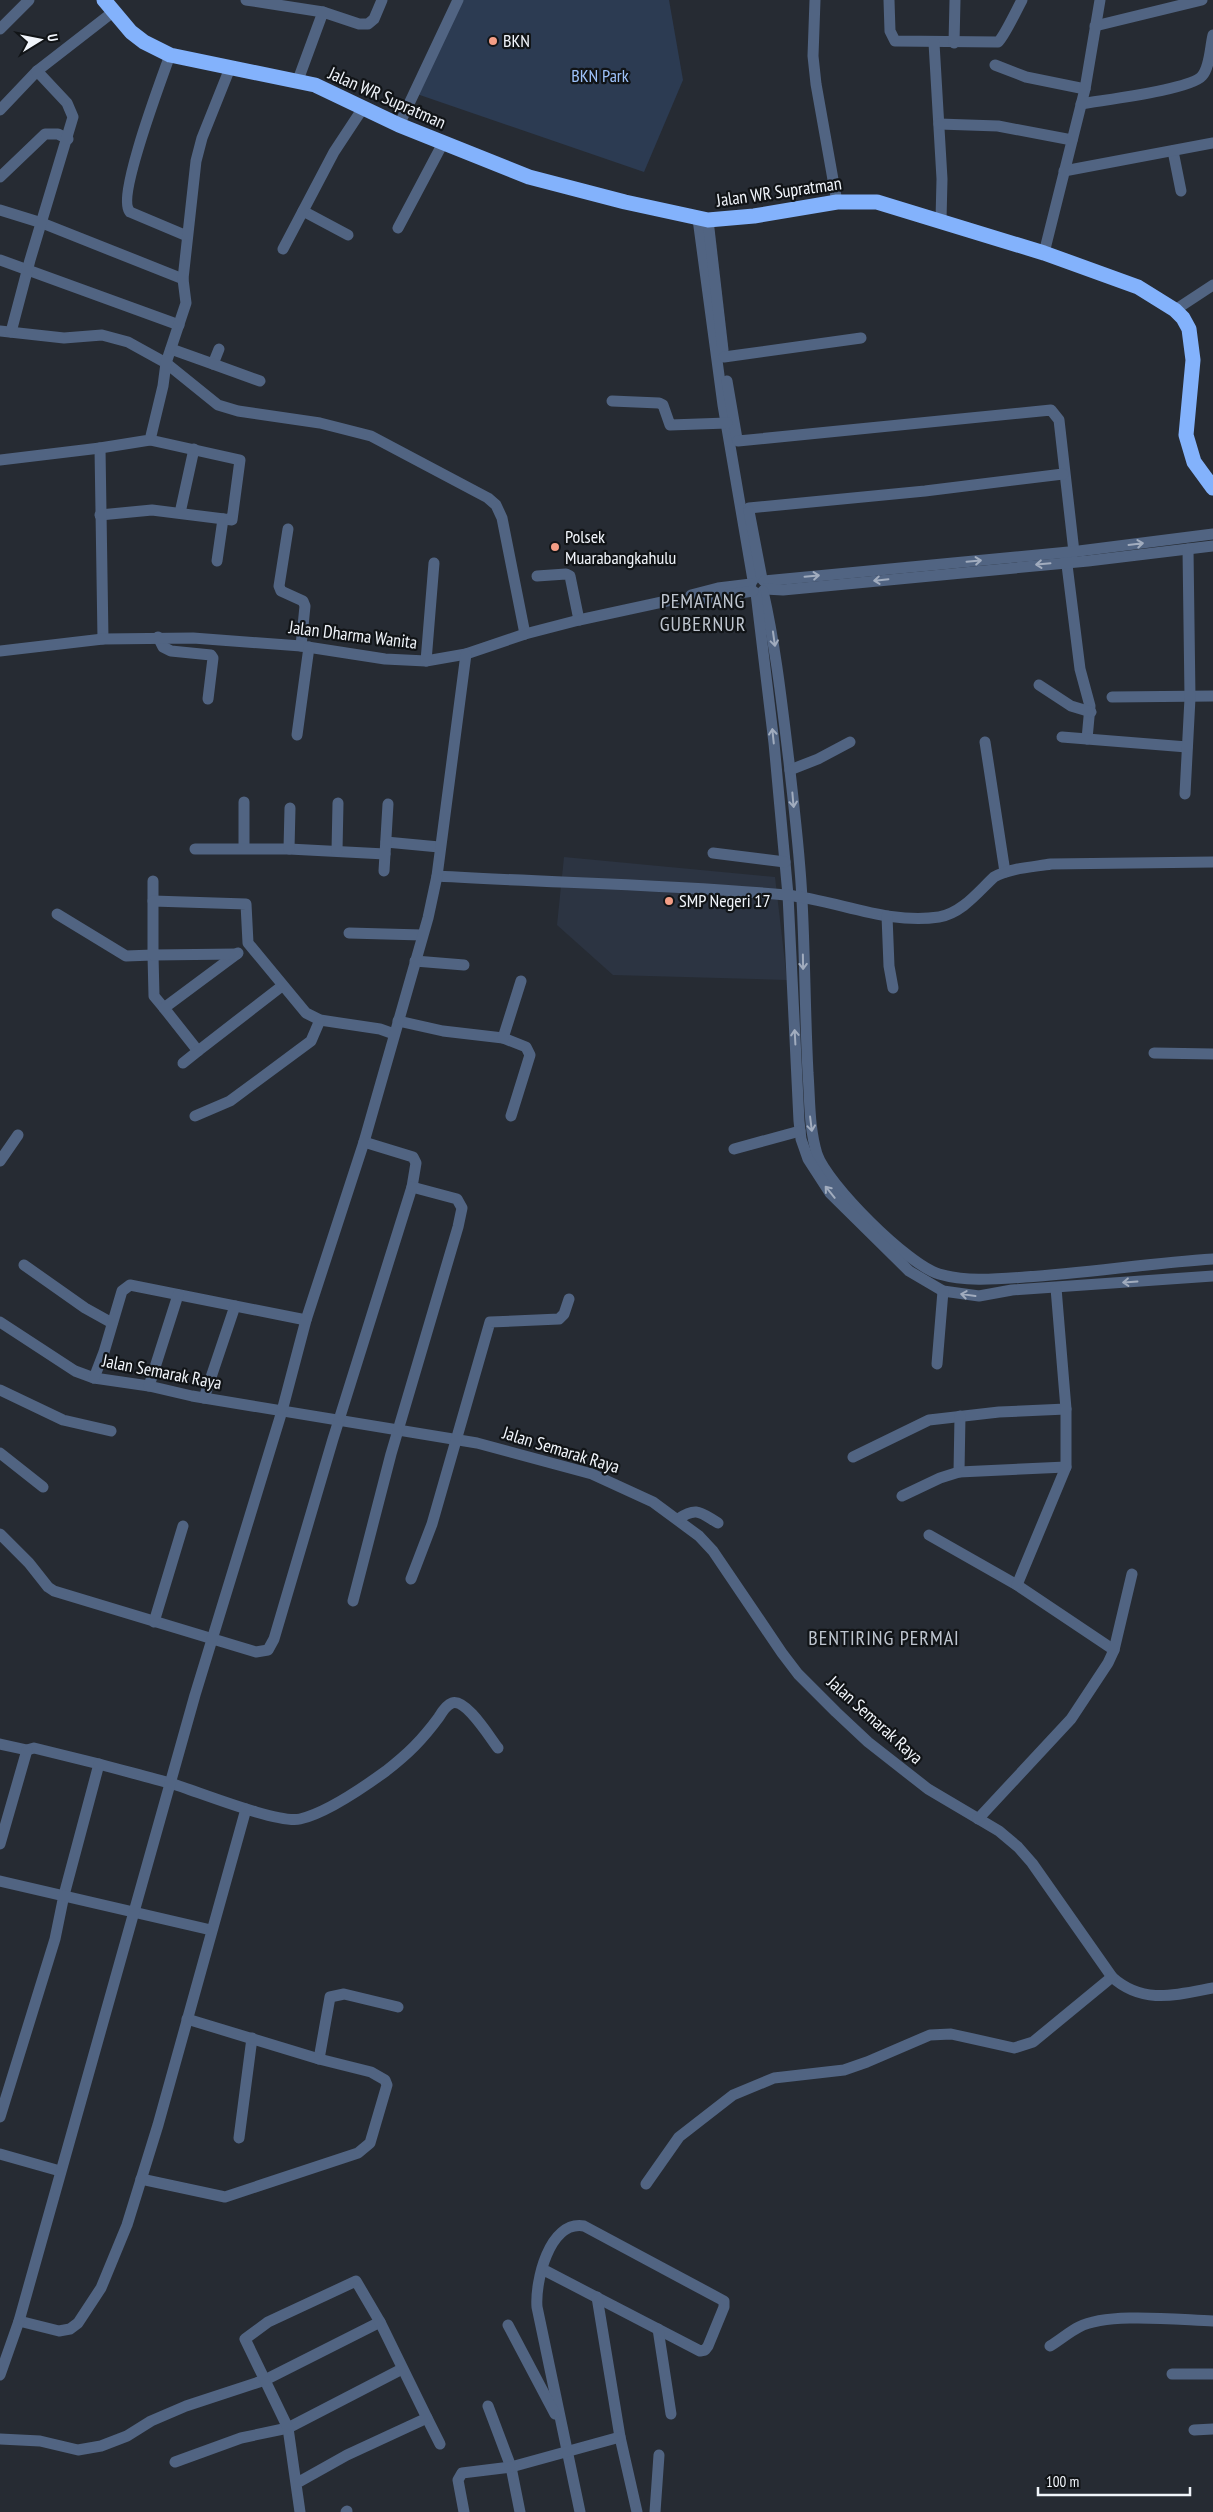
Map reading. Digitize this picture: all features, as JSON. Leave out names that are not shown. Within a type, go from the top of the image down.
[{"type":"highway","name":"Jalan WR Supratman","points":[[109,6],[131,32],[144,42],[170,55],[315,85],[399,125],[529,177],[703,220],[754,216],[837,202],[877,202],[1044,253],[1138,287],[1175,310],[1183,318],[1193,343],[1192,378],[1186,418],[1188,449],[1194,462],[1213,488]]},
{"type":"street","points":[[0,29],[29,0]]},
{"type":"street","points":[[246,0],[323,12],[359,24],[368,24],[374,19],[382,0]]},
{"type":"street","points":[[399,125],[458,0]]},
{"type":"street","points":[[815,0],[813,56],[816,84],[837,202]]},
{"type":"street","points":[[889,0],[890,31],[895,41],[934,43],[998,42],[1004,36],[1008,24],[1022,0]]},
{"type":"street","points":[[954,43],[955,0]]},
{"type":"street","points":[[1044,253],[1081,104],[1100,0]]},
{"type":"street","points":[[1095,26],[1202,0]]},
{"type":"street","points":[[0,110],[37,71],[109,6]]},
{"type":"street","points":[[298,80],[323,12]]},
{"type":"street","points":[[1081,104],[1167,89],[1198,80],[1205,72],[1213,39]]},
{"type":"street","points":[[934,43],[939,124],[941,220]]},
{"type":"street","points":[[170,55],[146,122],[128,186],[126,204],[130,212],[187,236]]},
{"type":"street","points":[[995,65],[1026,77],[1084,88]]},
{"type":"street","points":[[150,440],[163,386],[166,363],[186,303],[183,279],[196,161],[205,130],[230,68]]},
{"type":"street","points":[[37,71],[67,103],[73,117],[28,270],[6,332],[64,338],[102,335],[128,342],[166,363],[218,405],[238,411],[320,423],[371,436],[488,498],[496,505],[502,518],[525,634]]},
{"type":"street","points":[[283,248],[334,152],[363,108]]},
{"type":"street","points":[[939,124],[998,126],[1072,140]]},
{"type":"street","points":[[0,177],[45,134],[58,134],[68,139]]},
{"type":"street","points":[[398,228],[443,143]]},
{"type":"street","points":[[1064,171],[1213,143]]},
{"type":"street","points":[[1173,151],[1182,191]]},
{"type":"street","points":[[0,210],[42,223],[183,279]]},
{"type":"street","points":[[303,211],[348,235]]},
{"type":"street","points":[[703,220],[749,508],[758,586],[788,895],[800,1131],[808,1159],[830,1193],[875,1240],[921,1280],[943,1291],[979,1296],[1012,1290],[1213,1276]]},
{"type":"street","points":[[703,220],[726,424],[758,586],[772,629],[790,770],[802,898],[810,1114],[816,1151],[825,1170],[856,1207],[882,1233],[925,1267],[936,1273],[954,1278],[999,1279],[1056,1275],[1158,1262],[1213,1259]]},
{"type":"street","points":[[0,260],[179,325]]},
{"type":"street","points":[[1175,310],[1213,285]]},
{"type":"street","points":[[724,357],[861,338]]},
{"type":"street","points":[[171,348],[260,381]]},
{"type":"street","points":[[213,364],[219,349]]},
{"type":"street","points":[[612,401],[659,403],[662,405],[670,425],[726,424]]},
{"type":"street","points":[[738,441],[1051,410],[1059,420],[1080,669],[1091,712],[1087,740]]},
{"type":"street","points":[[0,460],[150,440],[240,460],[232,520],[152,510],[100,515]]},
{"type":"street","points":[[100,448],[103,638]]},
{"type":"street","points":[[180,512],[194,449]]},
{"type":"street","points":[[749,508],[926,491],[1064,474]]},
{"type":"street","points":[[217,561],[223,519]]},
{"type":"street","points":[[288,529],[279,586],[281,591],[303,601],[305,606],[305,646],[297,735]]},
{"type":"street","points":[[1069,555],[1213,534]]},
{"type":"street","points":[[1069,555],[1213,546]]},
{"type":"street","points":[[1185,794],[1190,698],[1188,549]]},
{"type":"street","name":"Jalan Dharma Wanita","points":[[0,651],[103,638],[158,637],[305,646],[385,659],[426,661],[466,654],[525,634],[579,620],[685,598],[696,600],[758,586],[1069,555]]},
{"type":"street","points":[[426,661],[434,563]]},
{"type":"street","points":[[538,576],[566,574],[570,576],[579,620]]},
{"type":"street","points":[[158,637],[163,648],[171,651],[211,655],[213,658],[208,699]]},
{"type":"street","points":[[0,2375],[4,2352],[19,2321],[170,1783],[282,1411],[306,1320],[364,1142],[415,961],[437,876],[444,804],[466,654]]},
{"type":"street","points":[[1039,685],[1071,706],[1091,712]]},
{"type":"street","points":[[1112,697],[1190,698],[1213,696]]},
{"type":"street","points":[[1062,737],[1187,747]]},
{"type":"street","points":[[790,770],[818,759],[850,742]]},
{"type":"street","points":[[986,742],[1005,872]]},
{"type":"street","points":[[244,802],[244,848]]},
{"type":"street","points":[[337,851],[338,803]]},
{"type":"street","points":[[384,871],[388,804]]},
{"type":"street","points":[[289,848],[290,808]]},
{"type":"street","points":[[386,842],[439,847]]},
{"type":"street","points":[[195,849],[289,848],[385,854]]},
{"type":"street","points":[[713,853],[785,862]]},
{"type":"street","points":[[437,876],[788,895],[887,916],[923,919],[942,916],[956,910],[994,877],[1005,872],[1051,864],[1213,862]]},
{"type":"street","points":[[153,881],[154,996],[198,1051]]},
{"type":"street","points":[[153,901],[246,904],[248,944],[306,1013],[320,1020],[380,1029],[396,1028],[443,1031],[503,1038],[521,1044],[531,1052],[512,1116]]},
{"type":"street","points":[[57,914],[126,956],[237,954]]},
{"type":"street","points":[[887,916],[889,966],[893,988]]},
{"type":"street","points":[[349,933],[422,935]]},
{"type":"street","points":[[164,1008],[248,944]]},
{"type":"street","points":[[415,961],[464,965]]},
{"type":"street","points":[[503,1038],[521,981]]},
{"type":"street","points":[[183,1063],[282,986]]},
{"type":"street","points":[[195,1116],[230,1101],[311,1041],[320,1020]]},
{"type":"street","points":[[1154,1053],[1213,1054]]},
{"type":"street","points":[[734,1149],[800,1131]]},
{"type":"street","points":[[0,1161],[18,1135]]},
{"type":"street","points":[[0,1534],[54,1591],[256,1652],[268,1650],[274,1639],[412,1187],[416,1160],[364,1142]]},
{"type":"street","points":[[353,1601],[462,1208],[458,1199],[412,1187]]},
{"type":"street","points":[[1158,1262],[1160,1280]]},
{"type":"street","points":[[24,1265],[85,1308],[112,1323]]},
{"type":"street","points":[[921,1280],[925,1267]]},
{"type":"street","points":[[94,1378],[122,1291],[130,1285],[306,1320]]},
{"type":"street","points":[[1017,1585],[1066,1467],[1066,1409],[1056,1288]]},
{"type":"street","points":[[937,1364],[943,1291]]},
{"type":"street","points":[[149,1386],[178,1295]]},
{"type":"street","points":[[411,1579],[432,1524],[455,1438],[490,1322],[559,1319],[564,1314],[569,1299]]},
{"type":"street","points":[[204,1398],[236,1306]]},
{"type":"street","name":"Jalan Semarak Raya","points":[[0,1322],[64,1364],[94,1378],[149,1386],[204,1398],[339,1421],[455,1438],[592,1474],[653,1502],[700,1536],[713,1551],[798,1674],[868,1742],[928,1790],[1005,1836],[1032,1863],[1112,1977],[1125,1988],[1142,1994],[1178,1995],[1213,1988]]},
{"type":"street","points":[[0,1390],[63,1420],[111,1431]]},
{"type":"street","points":[[853,1457],[929,1420],[960,1416],[1066,1409]]},
{"type":"street","points":[[959,1472],[960,1416]]},
{"type":"street","points":[[0,1453],[43,1488]]},
{"type":"street","points":[[902,1496],[940,1478],[959,1472],[1066,1467]]},
{"type":"street","points":[[678,1519],[690,1512],[698,1512],[718,1523]]},
{"type":"street","points":[[154,1622],[183,1526]]},
{"type":"street","points":[[930,1536],[1017,1585],[1114,1650]]},
{"type":"street","points":[[978,1819],[1071,1719],[1108,1663],[1114,1650],[1132,1574]]},
{"type":"street","points":[[0,1744],[27,1750],[34,1748],[99,1764],[170,1783],[246,1809],[288,1820],[300,1819],[318,1812],[369,1784],[414,1750],[443,1710],[453,1702],[467,1708],[498,1748]]},
{"type":"street","points":[[0,1844],[27,1750]]},
{"type":"street","points":[[0,2116],[54,1939],[99,1764]]},
{"type":"street","points":[[19,2321],[59,2331],[70,2329],[78,2323],[101,2288],[127,2225],[142,2179],[246,1809]]},
{"type":"street","points":[[0,1893],[1,1881],[211,1930]]},
{"type":"street","points":[[646,2184],[679,2137],[733,2095],[774,2078],[844,2070],[930,2035],[951,2034],[1014,2048],[1033,2042],[1112,1977]]},
{"type":"street","points":[[319,2059],[330,1997],[344,1994],[398,2007]]},
{"type":"street","points":[[142,2179],[225,2198],[358,2154],[370,2143],[387,2085],[385,2080],[371,2072],[319,2059],[187,2019]]},
{"type":"street","points":[[239,2138],[252,2038]]},
{"type":"street","points":[[0,2154],[60,2171]]},
{"type":"street","points":[[542,2269],[700,2351],[705,2350],[724,2307],[724,2302],[580,2225],[570,2228],[554,2239],[542,2269],[538,2285],[537,2307],[580,2512]]},
{"type":"street","points":[[300,2512],[288,2428],[245,2339],[268,2322],[350,2282],[356,2281],[380,2322],[440,2444]]},
{"type":"street","points":[[597,2297],[620,2438],[637,2512]]},
{"type":"street","points":[[1050,2346],[1080,2327],[1094,2322],[1143,2320],[1213,2321]]},
{"type":"street","points":[[0,2439],[40,2441],[78,2450],[101,2446],[127,2436],[151,2421],[186,2406],[265,2380],[380,2322]]},
{"type":"street","points":[[508,2325],[562,2426]]},
{"type":"street","points":[[658,2329],[671,2414]]},
{"type":"street","points":[[175,2462],[241,2438],[270,2430],[288,2428],[402,2369]]},
{"type":"street","points":[[1172,2374],[1213,2374]]},
{"type":"street","points":[[488,2406],[511,2467],[520,2512]]},
{"type":"street","points":[[297,2483],[347,2455],[427,2418]]},
{"type":"street","points":[[1194,2430],[1213,2429]]},
{"type":"street","points":[[464,2512],[458,2480],[460,2474],[511,2467],[620,2438]]},
{"type":"street","points":[[655,2512],[658,2455]]},
{"type":"shaded area","name":"SMP Negeri 17","points":[[564,857],[775,877],[787,980],[613,975],[557,925]]},
{"type":"green space","name":"BKN Park","points":[[458,0],[669,0],[683,80],[644,172],[414,93]]},
{"type":"place","name":"BKN","points":[[493,41]]},
{"type":"place","name":"Polsek Muarabangkahulu","points":[[555,547]]},
{"type":"place","name":"SMP Negeri 17","points":[[669,901]]},
{"type":"district","name":"PEMATANG GUBERNUR","points":[[703,612]]},
{"type":"district","name":"BENTIRING PERMAI","points":[[884,1638]]}]
